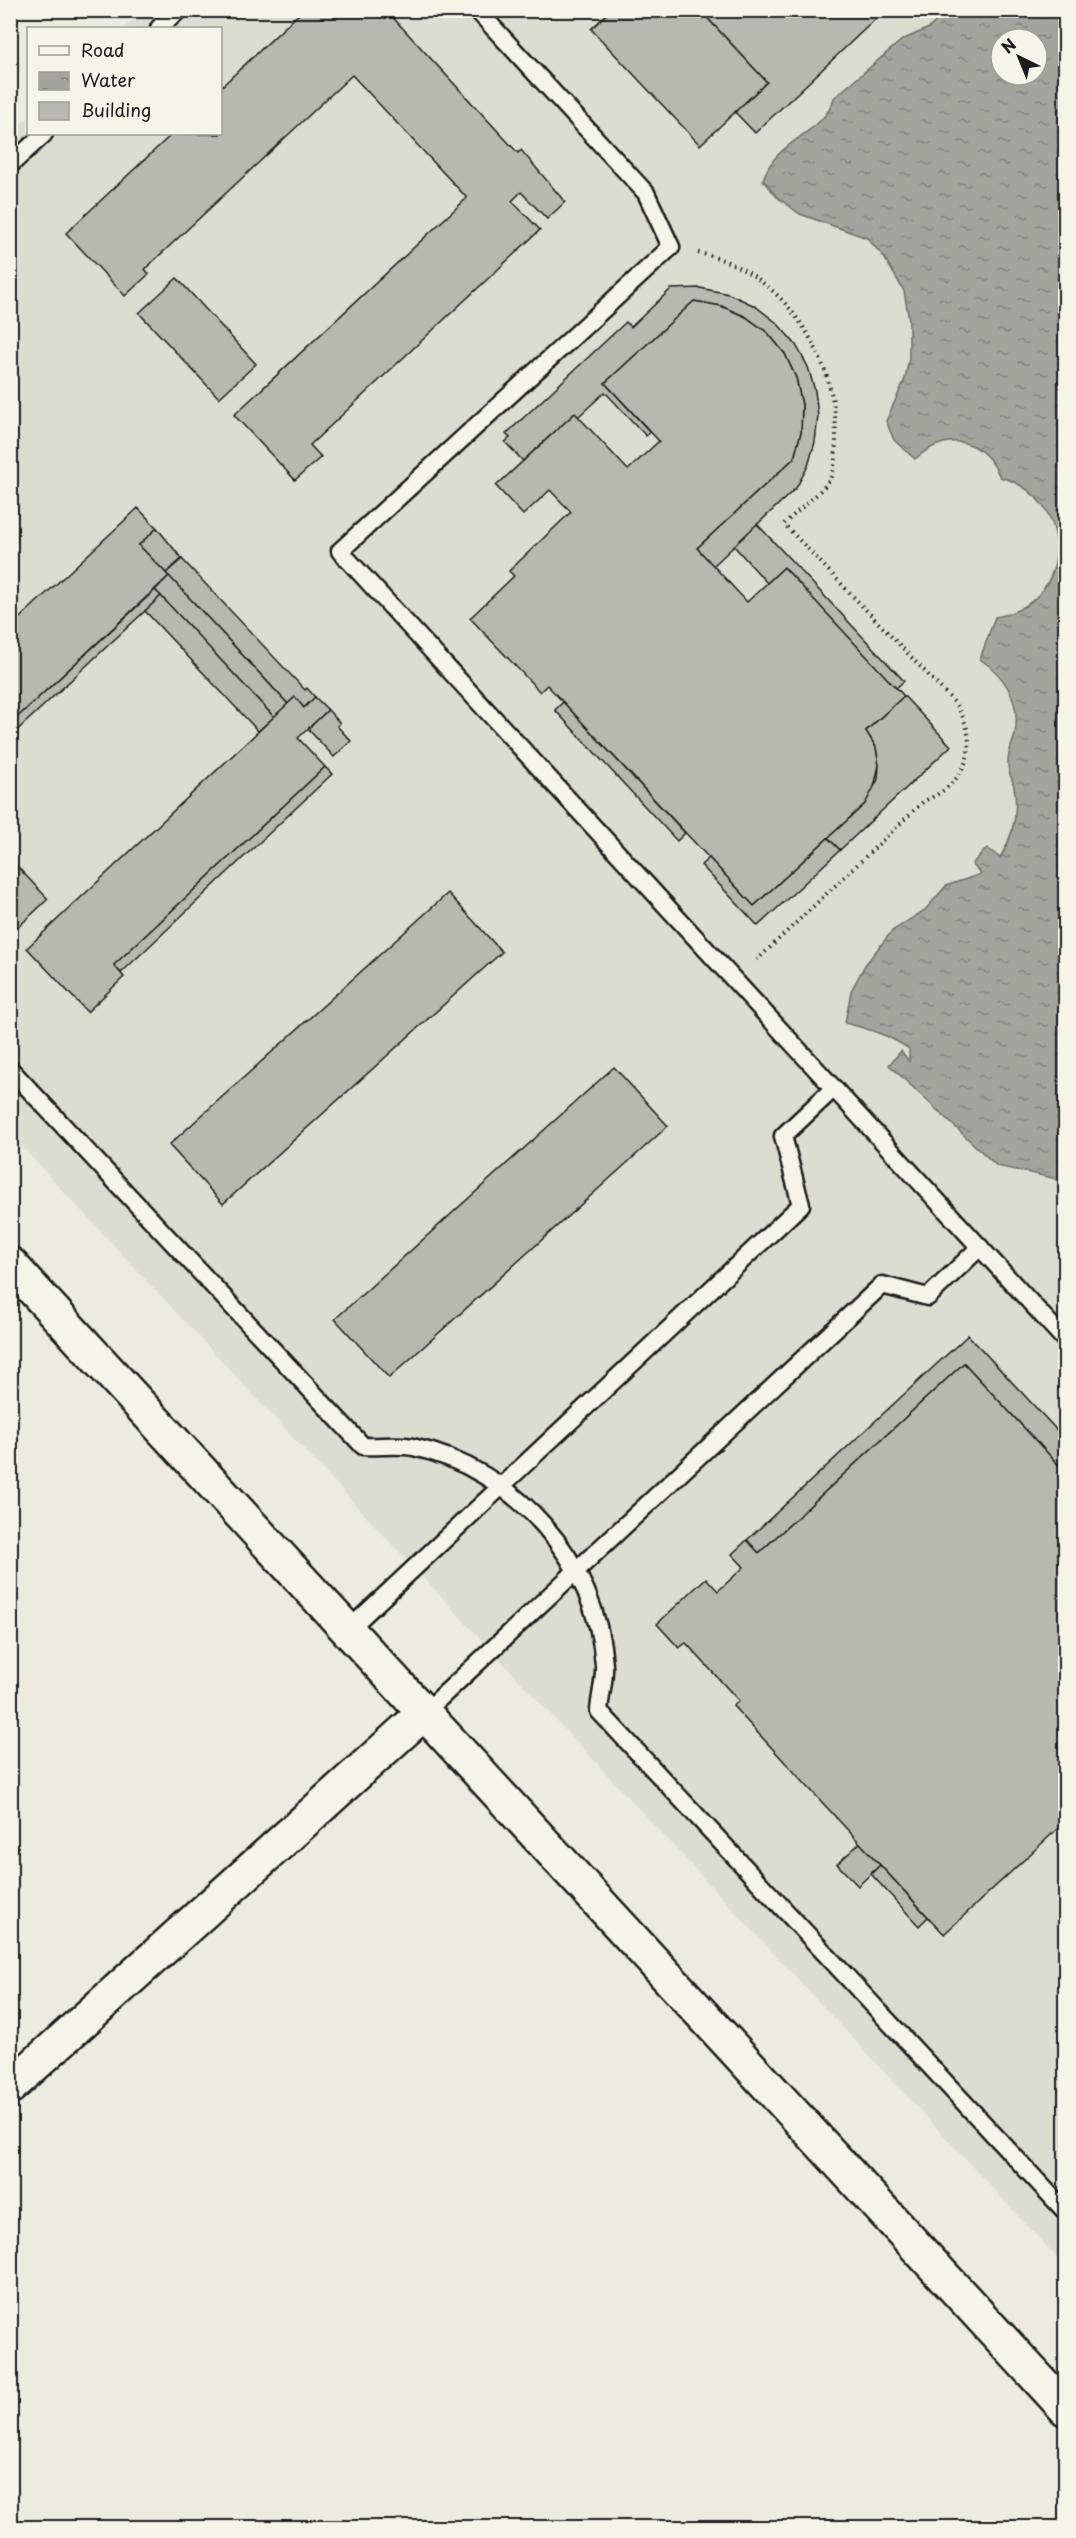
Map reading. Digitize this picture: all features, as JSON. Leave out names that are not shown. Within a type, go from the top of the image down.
[{"type":"street","points":[[10,1264],[1065,2409]]},
{"type":"street","points":[[10,2087],[424,1713]]},
{"type":"lane","points":[[160,27],[179,10]]},
{"type":"lane","points":[[477,10],[646,193],[671,248],[340,551],[1065,1341]]},
{"type":"lane","points":[[10,165],[44,135]]},
{"type":"lane","points":[[10,1070],[363,1446],[411,1447],[449,1458],[486,1476],[547,1528],[576,1571],[598,1629],[604,1667],[599,1711],[1065,2212]]},
{"type":"lane","points":[[348,1630],[801,1205],[783,1136],[834,1088]]},
{"type":"lane","points":[[424,1713],[882,1285],[928,1297],[980,1247]]},
{"type":"path","points":[[671,248],[703,254],[734,266],[762,284],[787,306],[806,330],[821,357],[831,387],[836,417],[836,448],[830,479],[784,524],[955,703],[968,729],[967,758],[961,773],[951,785],[939,795],[924,801],[735,980]]},
{"type":"shaded area","points":[[143,11],[1065,11],[1065,2266],[11,1135],[11,133],[27,118],[27,135],[222,135],[222,27],[125,27]]},
{"type":"water","points":[[948,10],[1065,11],[1065,1186],[1053,1178],[997,1166],[889,1065],[901,1051],[909,1061],[909,1049],[878,1033],[845,1023],[851,991],[865,965],[892,931],[925,910],[946,886],[981,874],[972,864],[987,848],[1000,858],[1008,841],[1014,824],[1016,806],[1008,761],[1015,734],[1016,711],[1004,682],[980,659],[995,617],[1022,608],[1041,592],[1052,572],[1056,550],[1053,527],[1043,505],[1025,488],[1000,477],[984,453],[974,446],[963,442],[939,444],[915,459],[894,440],[886,421],[905,379],[909,358],[909,320],[904,291],[884,257],[867,238],[800,214],[777,197],[763,180],[769,166],[778,155],[821,120],[829,110],[834,98],[902,40],[929,28]]},
{"type":"building","points":[[303,10],[386,10],[518,153],[521,150],[565,202],[547,219],[521,192],[512,201],[540,230],[310,445],[321,457],[295,480],[234,415],[467,198],[352,75],[145,269],[149,274],[125,296],[66,233],[171,135],[222,135],[222,86]]},
{"type":"building","points":[[611,10],[700,10],[767,82],[700,145],[591,29]]},
{"type":"building","points":[[700,10],[885,10],[755,133],[735,112],[767,82]]},
{"type":"building","points":[[177,278],[256,364],[219,398],[139,313]]},
{"type":"building","points":[[700,288],[729,294],[755,306],[777,323],[796,345],[808,367],[815,391],[818,416],[815,442],[808,466],[796,488],[713,566],[697,548],[794,458],[801,432],[802,405],[796,378],[785,354],[768,333],[746,317],[721,306],[694,301],[605,383],[650,432],[646,436],[605,392],[578,417],[575,413],[523,461],[505,442],[510,438],[506,434],[626,322],[631,327],[671,289]]},
{"type":"building","points":[[694,301],[721,306],[746,317],[768,333],[785,354],[796,378],[802,405],[801,432],[794,458],[697,548],[747,602],[784,567],[904,696],[866,731],[876,747],[879,765],[873,792],[865,804],[754,906],[547,685],[540,692],[470,618],[514,576],[509,571],[571,512],[550,490],[523,515],[496,486],[575,413],[628,470],[659,441],[605,383]]},
{"type":"building","points":[[138,508],[157,528],[139,545],[169,576],[10,724],[10,627]]},
{"type":"building","points":[[757,524],[904,681],[896,688],[784,567],[767,583],[734,546]]},
{"type":"building","points":[[157,528],[182,559],[166,573],[139,545]]},
{"type":"building","points":[[182,559],[305,690],[307,688],[315,697],[304,708],[295,697],[288,704],[166,573]]},
{"type":"building","points":[[169,576],[288,704],[274,717],[155,590]]},
{"type":"building","points":[[155,590],[161,596],[10,737],[10,724]]},
{"type":"building","points":[[161,596],[274,717],[258,731],[145,611]]},
{"type":"building","points":[[904,696],[951,746],[840,850],[828,838],[865,804],[878,779],[879,765],[876,747],[866,731]]},
{"type":"building","points":[[295,697],[304,708],[315,697],[328,710],[298,738],[325,767],[114,965],[124,977],[87,1012],[27,948]]},
{"type":"building","points":[[563,702],[685,833],[677,841],[555,710]]},
{"type":"building","points":[[328,710],[340,723],[337,726],[351,741],[334,757],[308,729]]},
{"type":"building","points":[[325,767],[332,774],[121,973],[114,965]]},
{"type":"building","points":[[828,838],[840,850],[758,926],[701,865],[709,858],[754,906]]},
{"type":"building","points":[[10,859],[48,899],[12,933],[10,931]]},
{"type":"building","points":[[448,893],[502,952],[223,1204],[169,1145]]},
{"type":"building","points":[[614,1067],[668,1126],[389,1378],[335,1319]]},
{"type":"building","points":[[968,1335],[1066,1440],[1066,1473],[964,1363],[759,1553],[747,1540]]},
{"type":"building","points":[[964,1363],[1066,1473],[1066,1821],[944,1934],[733,1706],[739,1701],[686,1643],[679,1648],[657,1624],[706,1578],[718,1591],[744,1567],[732,1554],[747,1540],[759,1553]]},
{"type":"building","points":[[860,1843],[880,1865],[858,1886],[837,1864]]},
{"type":"building","points":[[880,1865],[928,1917],[919,1926],[871,1874]]}]
